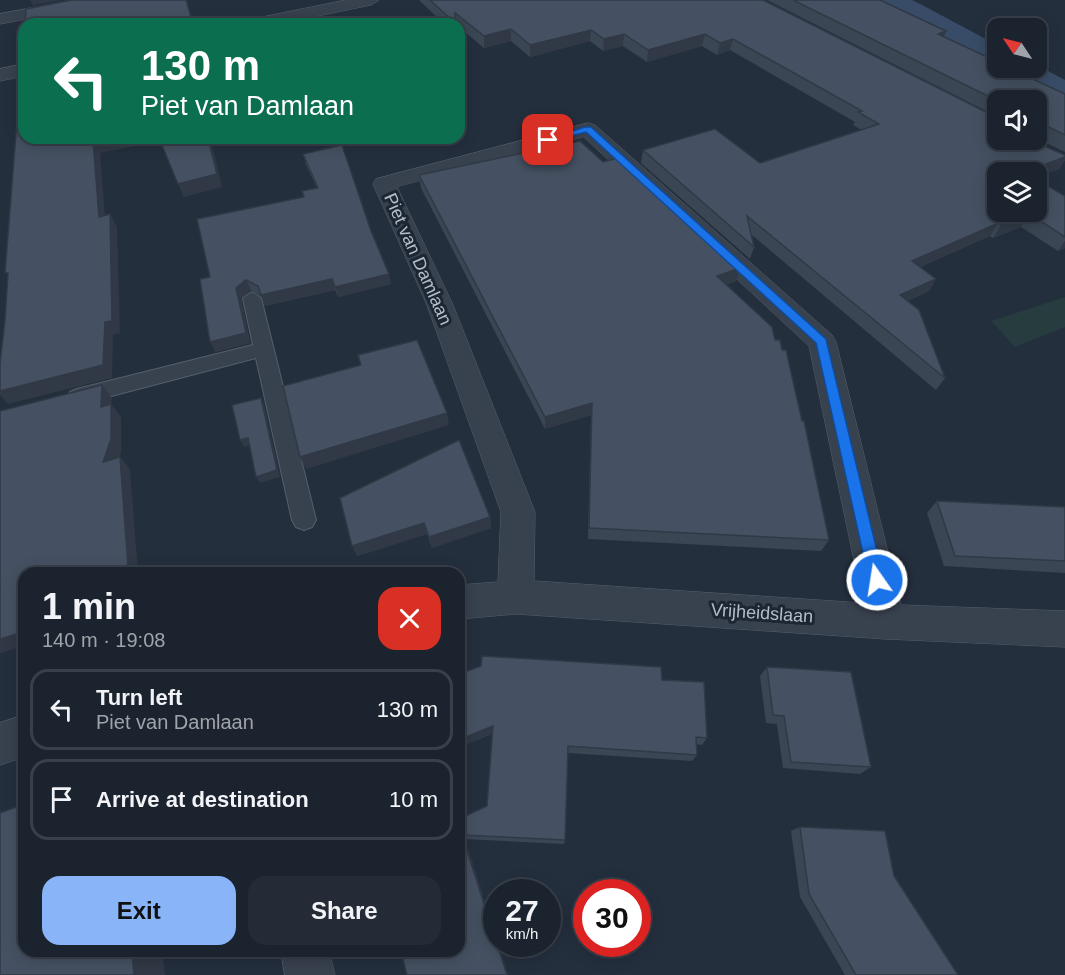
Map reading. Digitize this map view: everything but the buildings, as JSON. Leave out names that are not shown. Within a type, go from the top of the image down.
[{"type":"street","points":[[0,8],[1,0]]},
{"type":"street","points":[[0,19],[99,0]]},
{"type":"street","points":[[282,18],[371,0]]},
{"type":"street","points":[[0,75],[18,71]]},
{"type":"street","name":"Piet van Damlaan","points":[[516,597],[518,512],[440,305],[384,184],[588,129],[822,342],[886,622]]},
{"type":"street","name":"Vrijheidslaan","points":[[465,601],[516,597],[886,622],[1065,629]]},
{"type":"street","points":[[0,744],[18,738]]},
{"type":"street","points":[[306,957],[310,975]]},
{"type":"lane","points":[[252,298],[304,520]]},
{"type":"lane","points":[[57,402],[264,349]]},
{"type":"green space","points":[[1065,297],[1065,327],[1015,347],[991,321]]},
{"type":"water","points":[[870,0],[912,0],[922,5],[987,40],[987,61]]},
{"type":"water","points":[[1047,70],[1065,80],[1065,100],[1021,78],[1047,78]]},
{"type":"route","points":[[548,140],[588,129],[822,342],[877,580]]}]
